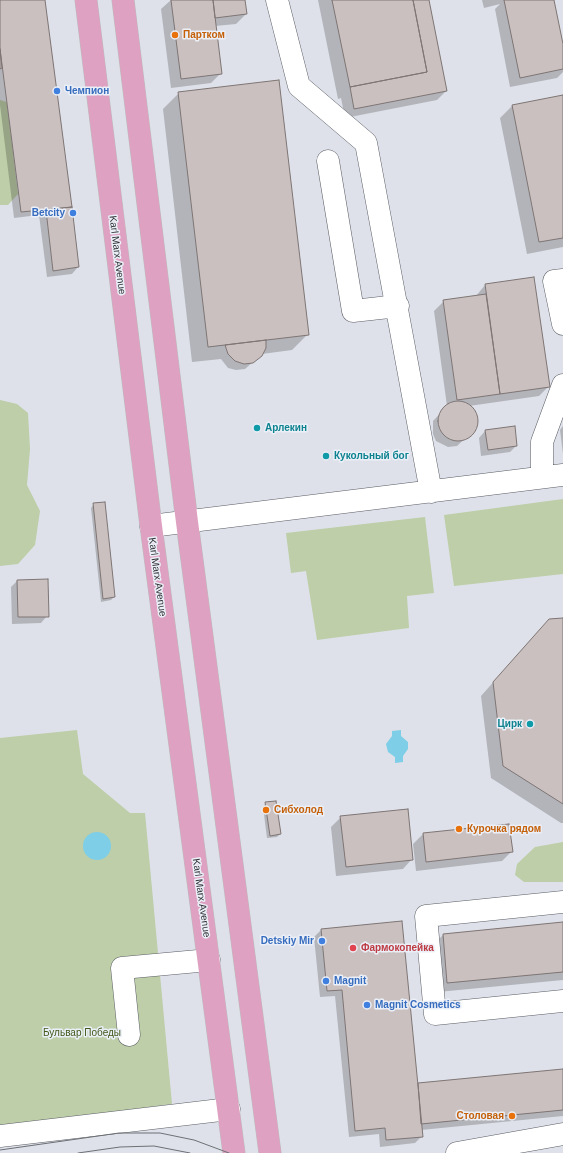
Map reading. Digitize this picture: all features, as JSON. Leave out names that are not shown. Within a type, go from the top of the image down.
[{"type":"main road","name":"Karl Marx Avenue","points":[[86,0],[150,526],[234,1153]]},
{"type":"main road","points":[[122,0],[187,522],[270,1153]]},
{"type":"street","points":[[277,0],[299,86],[366,143],[398,306],[431,492]]},
{"type":"street","points":[[328,161],[354,311],[398,306]]},
{"type":"street","points":[[563,280],[554,282],[563,324]]},
{"type":"street","points":[[150,526],[553,476],[542,442],[563,385]]},
{"type":"street","points":[[563,902],[426,916],[435,1014],[563,1001]]},
{"type":"street","points":[[129,1035],[122,968],[209,960]]},
{"type":"street","points":[[0,1136],[229,1109]]},
{"type":"street","points":[[457,1153],[563,1134]]},
{"type":"green space","points":[[0,100],[7,102],[18,194],[8,205],[0,205]]},
{"type":"green space","points":[[0,400],[17,404],[28,413],[30,449],[27,485],[40,511],[35,545],[18,564],[0,566]]},
{"type":"green space","points":[[563,499],[563,574],[454,586],[444,515]]},
{"type":"green space","points":[[425,517],[434,593],[407,596],[409,628],[317,640],[306,571],[291,573],[286,533]]},
{"type":"green space","name":"Бульвар Победы","points":[[77,730],[83,774],[130,813],[145,813],[172,1104],[0,1127],[0,738]]},
{"type":"green space","points":[[563,842],[563,882],[524,882],[515,875],[517,864],[535,847]]},
{"type":"water","points":[[401,730],[401,736],[408,742],[408,749],[403,756],[403,762],[395,763],[395,757],[388,752],[386,744],[392,736],[392,731]]},
{"type":"water","points":[[97,832],[107,836],[111,846],[107,856],[97,860],[87,856],[83,846],[87,836]]},
{"type":"building","points":[[0,0],[45,0],[72,207],[21,212],[0,49]]},
{"type":"building","points":[[171,0],[213,0],[222,74],[181,79]]},
{"type":"building","points":[[213,0],[245,0],[247,14],[215,18]]},
{"type":"building","points":[[332,0],[413,0],[427,72],[350,87]]},
{"type":"building","points":[[413,0],[429,0],[447,91],[354,109],[350,87],[427,72]]},
{"type":"building","points":[[504,0],[554,0],[563,44],[563,69],[520,78]]},
{"type":"building","points":[[0,49],[2,68],[0,69]]},
{"type":"building","points":[[279,80],[309,335],[208,347],[178,92]]},
{"type":"building","points":[[563,95],[563,238],[539,242],[512,105]]},
{"type":"building","points":[[72,207],[79,267],[53,271],[46,210]]},
{"type":"building","points":[[534,277],[550,387],[500,394],[485,284]]},
{"type":"building","points":[[486,294],[500,394],[457,400],[443,300]]},
{"type":"building","points":[[266,340],[266,348],[262,356],[253,363],[244,364],[235,361],[228,354],[225,345]]},
{"type":"building","points":[[458,401],[466,403],[472,407],[476,413],[478,421],[476,429],[472,435],[466,439],[458,441],[450,439],[444,435],[440,429],[438,421],[440,413],[444,407],[450,403]]},
{"type":"building","points":[[515,426],[517,446],[488,450],[485,430]]},
{"type":"building","points":[[105,502],[115,597],[103,599],[93,503]]},
{"type":"building","points":[[48,579],[49,617],[18,617],[17,580]]},
{"type":"building","name":"Цирк","points":[[563,618],[563,804],[503,766],[493,682],[549,619]]},
{"type":"building","points":[[276,801],[281,834],[270,836],[265,802]]},
{"type":"building","points":[[408,809],[413,860],[346,867],[340,816]]},
{"type":"building","points":[[509,824],[513,852],[426,862],[423,833]]},
{"type":"building","points":[[402,921],[423,1137],[386,1140],[385,1128],[355,1131],[342,990],[327,991],[321,929]]},
{"type":"building","points":[[563,922],[563,972],[447,983],[443,934]]},
{"type":"building","points":[[563,1069],[563,1110],[421,1124],[418,1083]]},
{"type":"tram line","points":[[0,1150],[119,1133],[160,1133],[194,1140],[229,1153]]},
{"type":"tram line","points":[[78,1153],[120,1147],[154,1146],[190,1153]]},
{"type":"place","name":"Партком","points":[[175,35]]},
{"type":"place","name":"Чемпион","points":[[57,91]]},
{"type":"place","name":"Betcity","points":[[73,213]]},
{"type":"place","name":"Арлекин","points":[[257,428]]},
{"type":"place","name":"Кукольный бог","points":[[326,456]]},
{"type":"place","name":"Цирк","points":[[530,724]]},
{"type":"place","name":"Сибхолод","points":[[266,810]]},
{"type":"place","name":"Курочка рядом","points":[[459,829]]},
{"type":"place","name":"Detskiy Mir","points":[[322,941]]},
{"type":"place","name":"Фармокопейка","points":[[353,948]]},
{"type":"place","name":"Magnit","points":[[326,981]]},
{"type":"place","name":"Magnit Cosmetics","points":[[367,1005]]},
{"type":"place","name":"Столовая","points":[[512,1116]]}]
